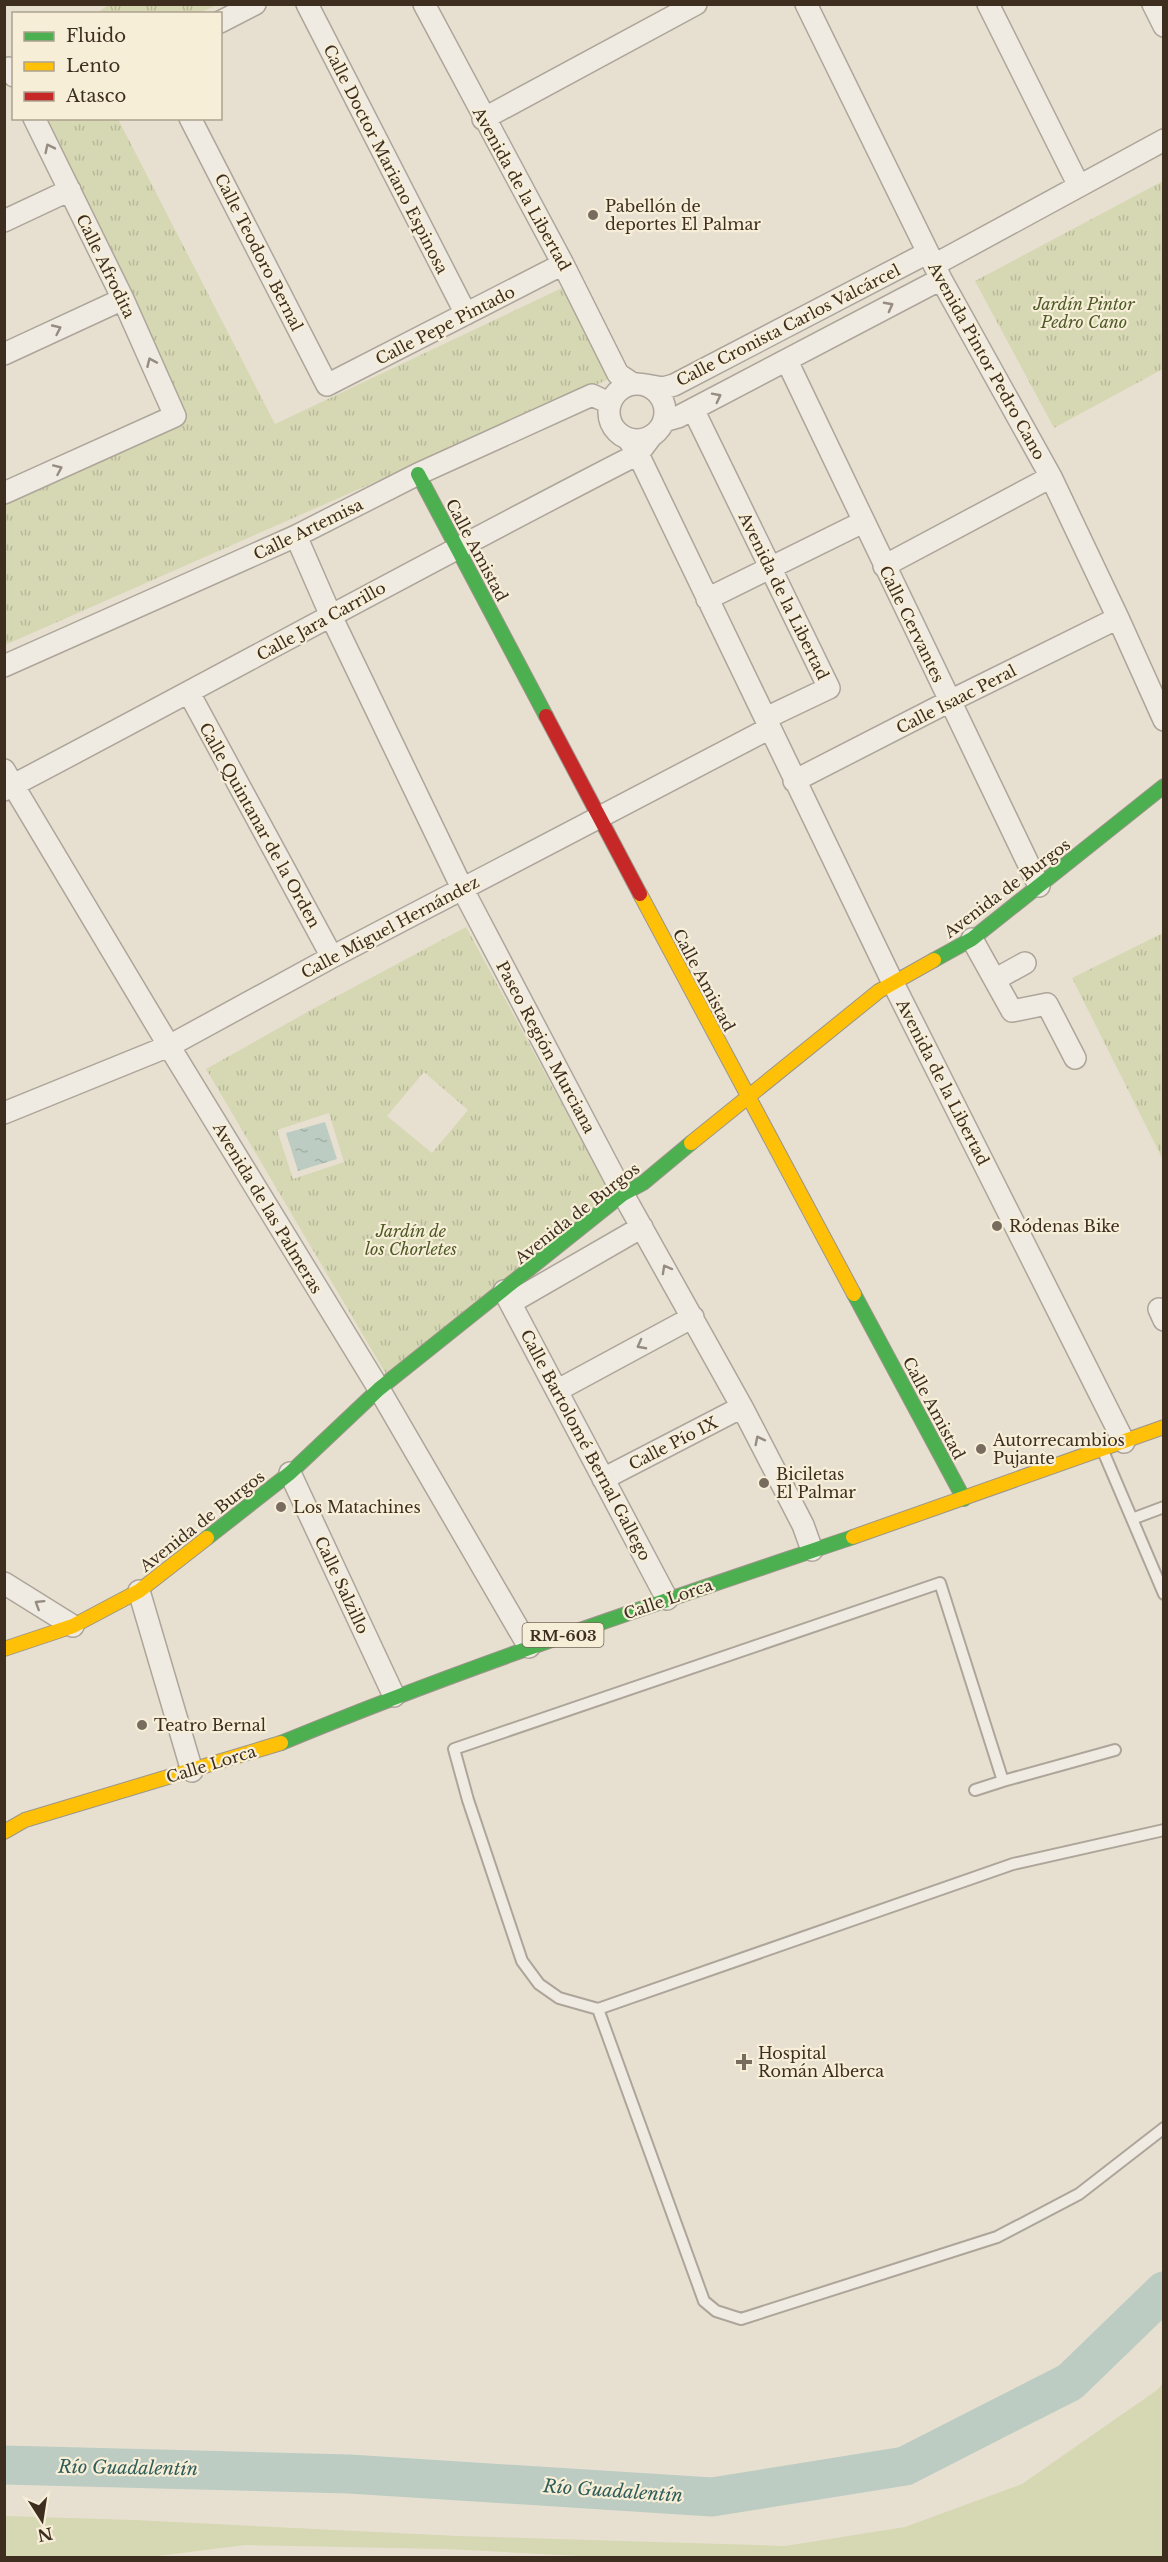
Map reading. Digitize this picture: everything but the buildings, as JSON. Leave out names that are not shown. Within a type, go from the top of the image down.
[{"type":"street","points":[[222,21],[255,4]]},
{"type":"street","name":"Calle Doctor Mariano Espinosa","points":[[307,4],[466,314]]},
{"type":"street","name":"Avenida de la Libertad","points":[[424,4],[483,119],[563,264],[624,388]]},
{"type":"street","points":[[483,119],[696,4]]},
{"type":"street","name":"Avenida Pintor Pedro Cano","points":[[806,4],[934,266],[1051,477],[1164,720]]},
{"type":"street","points":[[988,4],[1079,186]]},
{"type":"street","points":[[1153,4],[1164,26]]},
{"type":"street","name":"Calle Afrodita","points":[[4,493],[175,416],[123,299],[35,120]]},
{"type":"street","name":"Calle Teodoro Bernal","points":[[191,120],[327,385]]},
{"type":"street","name":"Calle Cronista Carlos Valcárcel","points":[[664,421],[672,421],[787,360],[934,266],[1164,140]]},
{"type":"street","points":[[4,221],[69,190]]},
{"type":"street","name":"Calle Pepe Pintado","points":[[327,385],[563,264]]},
{"type":"street","name":"Calle Cronista Carlos Valcárcel","points":[[624,388],[663,388],[674,385],[934,266]]},
{"type":"street","points":[[4,354],[123,299]]},
{"type":"street","name":"Calle Cervantes","points":[[787,360],[1039,886]]},
{"type":"street","points":[[624,388],[656,390],[662,399],[665,411],[664,421],[657,432],[639,444],[620,435],[611,425],[608,415],[624,388]]},
{"type":"street","name":"Calle Artemisa","points":[[4,666],[296,536],[418,474],[592,395],[624,388]]},
{"type":"street","name":"Avenida de la Libertad","points":[[693,409],[829,688],[768,723]]},
{"type":"street","name":"Avenida de la Libertad","points":[[639,444],[707,599],[794,781],[1124,1443]]},
{"type":"street","name":"Calle Jara Carrillo","points":[[7,782],[189,693],[457,547],[639,444]]},
{"type":"street","name":"Calle Amistad","points":[[418,474],[747,1096],[964,1499]]},
{"type":"street","points":[[884,566],[1051,477]]},
{"type":"street","points":[[707,599],[863,522]]},
{"type":"street","name":"Paseo Región Murciana","points":[[296,536],[331,616],[462,888],[623,1194],[742,1407],[803,1525],[812,1550]]},
{"type":"street","name":"Calle Isaac Peral","points":[[794,781],[1118,618]]},
{"type":"street","name":"Calle Quintanar de la Orden","points":[[189,693],[332,957]]},
{"type":"street","name":"Calle Miguel Hernández","points":[[4,1113],[169,1046],[768,723]]},
{"type":"street","name":"Avenida de las Palmeras","points":[[7,782],[379,1389],[529,1647]]},
{"type":"street","name":"Avenida de Burgos","points":[[4,1649],[74,1626],[139,1590],[290,1473],[379,1389],[508,1297],[623,1194],[643,1183],[747,1096],[762,1087],[879,992],[972,939],[1164,786]]},
{"type":"street","points":[[972,939],[1012,1011],[1047,1004],[1075,1058]]},
{"type":"street","points":[[996,979],[1025,963]]},
{"type":"street","points":[[508,1297],[642,1227]]},
{"type":"street","name":"Calle Bartolomé Bernal Gallego","points":[[508,1297],[667,1599]]},
{"type":"street","points":[[558,1390],[693,1317]]},
{"type":"street","name":"Calle Pío IX","points":[[603,1479],[742,1407]]},
{"type":"street","name":"Calle Lorca","points":[[4,1832],[25,1820],[273,1746],[394,1696],[529,1647],[964,1499],[1164,1427]]},
{"type":"street","name":"Calle Salzillo","points":[[290,1473],[394,1696]]},
{"type":"street","points":[[4,1583],[74,1626]]},
{"type":"street","points":[[139,1590],[192,1771]]},
{"type":"lane","points":[[1103,1450],[1164,1594]]},
{"type":"lane","points":[[1132,1519],[1164,1507]]},
{"type":"lane","points":[[1003,1781],[940,1583],[454,1749],[468,1800],[522,1961],[539,1984],[560,1998],[598,2009],[1012,1864],[1164,1830]]},
{"type":"lane","points":[[975,1790],[1115,1750]]},
{"type":"lane","points":[[598,2009],[704,2301],[716,2312],[741,2319],[997,2237],[1078,2194],[1164,2128]]},
{"type":"green space","points":[[108,4],[217,5],[201,12],[98,12]]},
{"type":"green space","points":[[40,120],[119,120],[275,424],[562,288],[609,379],[5,645],[4,502],[183,421]]},
{"type":"green space","name":"Jardín Pintor Pedro Cano","points":[[1163,181],[1163,369],[1054,428],[975,281]]},
{"type":"green space","name":"Jardín de los Chorletes","points":[[466,927],[611,1195],[386,1374],[206,1069]],"holes":[[[424,1072],[468,1110],[432,1153],[387,1116]],[[329,1113],[344,1162],[293,1179],[277,1130]]]},
{"type":"green space","points":[[1161,934],[1164,938],[1163,1160],[1072,978]]},
{"type":"green space","points":[[1163,2383],[1163,2557],[619,2558],[445,2549],[245,2545],[142,2558],[5,2557],[5,2516],[458,2536],[785,2546],[905,2527],[1022,2484],[1157,2390]]},
{"type":"water","points":[[325,1122],[337,1159],[298,1171],[286,1133]]},
{"type":"waterway","name":"Río Guadalentín","points":[[4,2465],[349,2474],[712,2497],[905,2466],[1070,2382],[1164,2291]]},
{"type":"traffic: fast","points":[[418,474],[546,716]]},
{"type":"traffic: fast","points":[[934,960],[972,939],[1164,786]]},
{"type":"traffic: fast","points":[[207,1538],[290,1473],[379,1389],[623,1194],[643,1183],[691,1143]]},
{"type":"traffic: fast","points":[[854,1294],[964,1499]]},
{"type":"traffic: fast","points":[[281,1743],[494,1661],[853,1537]]},
{"type":"traffic: slow","points":[[640,894],[854,1294]]},
{"type":"traffic: slow","points":[[691,1143],[879,991],[934,960]]},
{"type":"traffic: slow","points":[[853,1537],[1164,1427]]},
{"type":"traffic: slow","points":[[4,1649],[73,1626],[139,1591],[207,1538]]},
{"type":"traffic: slow","points":[[4,1832],[25,1820],[281,1743]]},
{"type":"traffic: jam","points":[[546,716],[640,894]]},
{"type":"place","name":"Pabellón de deportes El Palmar","points":[[593,215]]},
{"type":"place","name":"Ródenas Bike","points":[[997,1226]]},
{"type":"place","name":"Autorrecambios Pujante","points":[[981,1449]]},
{"type":"place","name":"Biciletas El Palmar","points":[[764,1483]]},
{"type":"place","name":"Los Matachines","points":[[281,1507]]},
{"type":"place","name":"Teatro Bernal","points":[[142,1725]]},
{"type":"place","name":"Hospital Román Alberca","points":[[744,2062]]}]
